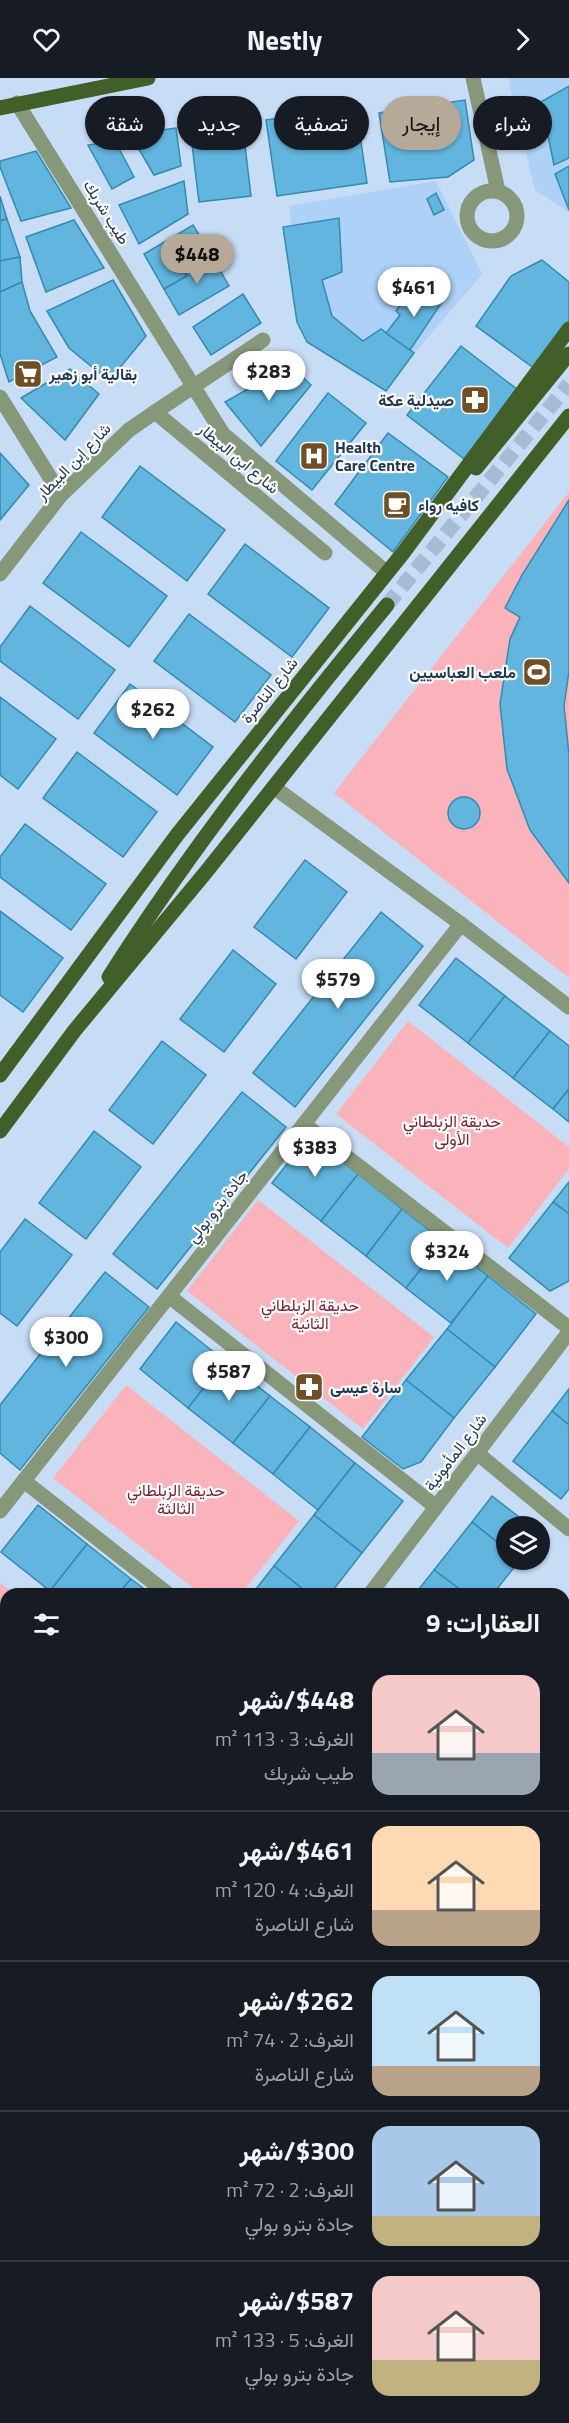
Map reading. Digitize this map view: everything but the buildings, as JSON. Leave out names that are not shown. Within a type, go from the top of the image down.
[{"type":"main road","points":[[0,108],[148,78]]},
{"type":"main road","name":"شارع الناصرة","points":[[0,1075],[177,835],[403,553],[569,329]]},
{"type":"main road","points":[[403,553],[493,450],[569,354]]},
{"type":"main road","points":[[0,1131],[75,1030],[214,863],[569,416]]},
{"type":"main road","points":[[75,1030],[148,917],[303,707],[387,604]]},
{"type":"street","points":[[473,78],[498,191]]},
{"type":"street","name":"طيب شربك","points":[[17,103],[223,434],[386,572]]},
{"type":"street","points":[[155,412],[264,340]]},
{"type":"street","points":[[0,397],[61,495]]},
{"type":"street","name":"شارع إبن البيطار","points":[[0,574],[61,495],[129,430],[155,412]]},
{"type":"street","name":"شارع ابن البيطار","points":[[155,412],[325,553]]},
{"type":"street","points":[[275,788],[461,924],[569,1007]]},
{"type":"street","name":"جادة بترو بولي","points":[[0,1511],[461,924]]},
{"type":"street","points":[[304,1124],[569,1330]]},
{"type":"street","points":[[169,1296],[436,1507]]},
{"type":"street","name":"شارع المأمونية","points":[[375,1588],[569,1330]]},
{"type":"street","points":[[477,1453],[569,1529]]},
{"type":"street","points":[[24,1481],[160,1588]]},
{"type":"shaded area","points":[[508,78],[569,78],[569,212],[535,190],[525,150],[552,150],[552,96],[512,96]]},
{"type":"shaded area","points":[[436,181],[482,274],[387,385],[304,331],[289,206]]},
{"type":"green space","points":[[569,492],[569,978],[334,793]]},
{"type":"green space","name":"حديقة الزبلطاني الأولى","points":[[408,1021],[569,1147],[569,1169],[508,1248],[336,1114]]},
{"type":"green space","name":"حديقة الزبلطاني الثانية","points":[[258,1200],[434,1337],[363,1429],[187,1291]]},
{"type":"green space","name":"حديقة الزبلطاني الثالثة","points":[[126,1385],[299,1521],[246,1588],[193,1588],[53,1478]]},
{"type":"tunnel","points":[[387,605],[569,384]]},
{"type":"place","name":"بقالية أبو زهير","points":[[28,374]]},
{"type":"place","name":"صيدلية عكة","points":[[475,400]]},
{"type":"place","name":"Health Care Centre","points":[[314,456]]},
{"type":"place","name":"كافيه رواء","points":[[397,505]]},
{"type":"place","name":"ملعب العباسيين","points":[[537,672]]},
{"type":"place","name":"سارة عيسى","points":[[309,1387]]}]
